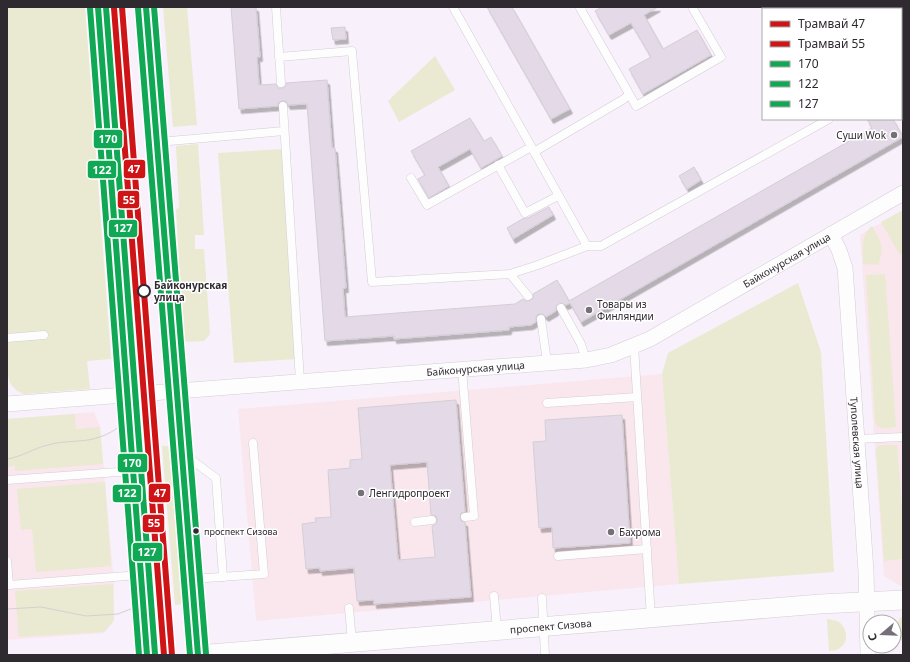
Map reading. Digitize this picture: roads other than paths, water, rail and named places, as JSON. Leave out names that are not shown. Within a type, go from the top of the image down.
[{"type":"main road","points":[[98,7],[147,655]]},
{"type":"main road","points":[[146,7],[198,655]]},
{"type":"street","name":"Байконурская улица","points":[[7,404],[586,360],[611,355],[650,339],[903,193]]},
{"type":"street","name":"Туполевская улица","points":[[831,234],[839,250],[845,268],[857,439],[868,655]]},
{"type":"street","name":"проспект Сизова","points":[[198,655],[820,604],[903,600]]},
{"type":"lane","points":[[276,7],[281,83]]},
{"type":"lane","points":[[453,7],[587,246]]},
{"type":"lane","points":[[582,7],[580,8],[636,106],[721,57],[692,7]]},
{"type":"lane","points":[[280,57],[352,51],[372,282],[510,274],[587,246],[601,246],[827,120]]},
{"type":"lane","points":[[411,178],[427,205],[498,165],[533,149],[624,99],[629,94]]},
{"type":"lane","points":[[283,106],[300,381]]},
{"type":"lane","points":[[157,142],[284,132]]},
{"type":"lane","points":[[498,165],[526,213],[558,196]]},
{"type":"lane","points":[[510,274],[528,296]]},
{"type":"lane","points":[[561,308],[581,344],[586,360]]},
{"type":"lane","points":[[542,319],[547,362]]},
{"type":"lane","points":[[7,338],[44,335]]},
{"type":"lane","points":[[634,346],[651,618]]},
{"type":"lane","points":[[462,369],[474,516],[465,517]]},
{"type":"lane","points":[[547,403],[638,397]]},
{"type":"lane","points":[[857,439],[903,437]]},
{"type":"lane","points":[[192,579],[264,574],[253,443]]},
{"type":"lane","points":[[182,452],[216,478],[223,577]]},
{"type":"lane","points":[[7,480],[133,471]]},
{"type":"lane","points":[[415,522],[432,520]]},
{"type":"lane","points":[[558,556],[647,549]]},
{"type":"lane","points":[[7,561],[9,585],[141,575]]},
{"type":"lane","points":[[494,596],[497,630]]},
{"type":"lane","points":[[542,598],[545,655]]},
{"type":"lane","points":[[349,608],[352,642]]},
{"type":"tram line","name":"47","points":[[122,7],[172,655]]},
{"type":"tram line","name":"55","points":[[114,8],[164,655]]},
{"type":"tram line","points":[[7,459],[53,444],[88,440],[100,437],[110,432],[127,419],[133,411],[142,391],[145,379]]},
{"type":"tram line","points":[[7,609],[41,607],[86,616],[118,614],[143,604],[152,596],[161,585],[166,567]]},
{"type":"place","name":"Суши Wok","points":[[894,135]]},
{"type":"place","name":"Байконурская улица","points":[[144,291]]},
{"type":"place","name":"Товары из Финляндии","points":[[589,310]]},
{"type":"place","name":"Ленгидропроект","points":[[361,493]]},
{"type":"place","name":"проспект Сизова","points":[[196,531]]},
{"type":"place","name":"Бахрома","points":[[611,532]]}]
